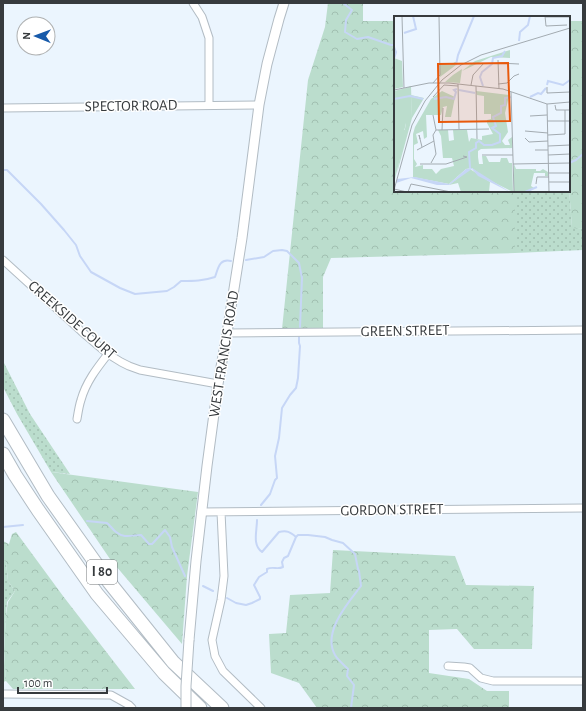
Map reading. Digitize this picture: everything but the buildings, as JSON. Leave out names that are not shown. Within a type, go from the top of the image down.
[{"type":"highway","name":"I 80","points":[[3,420],[48,496],[109,582],[173,662],[222,708]]},
{"type":"highway","name":"I 80","points":[[3,454],[15,476],[97,594],[164,673],[200,708]]},
{"type":"street","points":[[193,3],[202,17],[209,38],[209,105]]},
{"type":"street","name":"WEST FRANCIS ROAD","points":[[186,708],[189,640],[201,512],[218,384],[242,238],[259,105],[266,64],[284,3]]},
{"type":"street","name":"SPECTOR ROAD","points":[[3,108],[259,105]]},
{"type":"street","name":"CREEKSIDE COURT","points":[[3,260],[81,331],[108,354],[121,362],[140,370],[218,384]]},
{"type":"street","name":"GREEN STREET","points":[[227,333],[583,330]]},
{"type":"street","points":[[76,419],[86,387],[96,369],[108,354]]},
{"type":"street","name":"GORDON STREET","points":[[201,512],[583,508]]},
{"type":"street","points":[[221,512],[224,576],[221,600],[212,640],[214,656],[223,671],[260,708]]},
{"type":"street","points":[[448,666],[470,668],[481,678],[493,681],[583,681]]},
{"type":"street","points":[[3,694],[111,695],[132,708]]},
{"type":"green space","points":[[328,3],[363,3],[363,21],[394,21],[394,192],[515,192],[515,253],[331,258],[323,277],[323,329],[282,329],[308,80],[325,27]]},
{"type":"green space","points":[[570,21],[583,21],[583,229],[572,228],[569,192]]},
{"type":"green space","points":[[515,192],[569,192],[572,227],[583,229],[583,250],[515,253]]},
{"type":"green space","points":[[3,361],[30,414],[70,474],[51,472],[3,387]]},
{"type":"green space","points":[[51,472],[198,492],[187,576],[182,644],[110,559]]},
{"type":"green space","points":[[16,532],[63,596],[135,689],[13,689],[6,681],[4,650],[6,615],[8,602],[15,591],[8,581],[6,562],[3,560],[3,541],[9,544],[12,534]]},
{"type":"green space","points":[[333,550],[455,556],[466,585],[534,586],[532,649],[474,649],[457,629],[429,630],[429,673],[469,679],[487,691],[509,691],[509,708],[317,708],[299,683],[271,673],[269,634],[286,633],[290,595],[330,593]]},
{"type":"green space","points":[[3,560],[6,562],[8,581],[15,591],[7,602],[4,650],[6,681],[3,682]]},
{"type":"waterway","points":[[343,3],[352,10],[346,20],[345,32],[357,39],[368,37],[394,45]]},
{"type":"waterway","points":[[570,163],[583,154]]},
{"type":"waterway","points":[[3,170],[7,170],[41,204],[64,230],[76,245],[80,256],[91,272],[120,288],[135,294],[167,291],[181,281],[215,277],[221,263],[227,260],[231,261]]},
{"type":"waterway","points":[[246,260],[264,257],[273,251],[282,250],[287,251],[299,263],[302,278],[300,327]]},
{"type":"waterway","points":[[261,505],[270,494],[277,478],[275,456],[279,438],[282,408],[296,388],[300,346],[299,337]]},
{"type":"waterway","points":[[257,520],[256,542],[257,546],[262,552],[279,532],[288,532],[296,537]]},
{"type":"waterway","points":[[87,521],[107,523],[116,532],[122,535],[141,535],[149,544],[152,544],[165,530],[170,537],[172,547],[185,576]]},
{"type":"waterway","points":[[3,527],[23,525]]},
{"type":"waterway","points":[[227,598],[236,603],[246,605],[260,599],[254,585],[259,577],[267,572],[267,569],[283,567],[282,562],[284,558],[288,556],[298,535],[325,537],[343,543],[355,554],[361,586],[338,618],[332,637],[332,646],[336,657],[348,669],[347,676],[354,685],[351,708]]},
{"type":"waterway","points":[[203,586],[213,591]]}]
